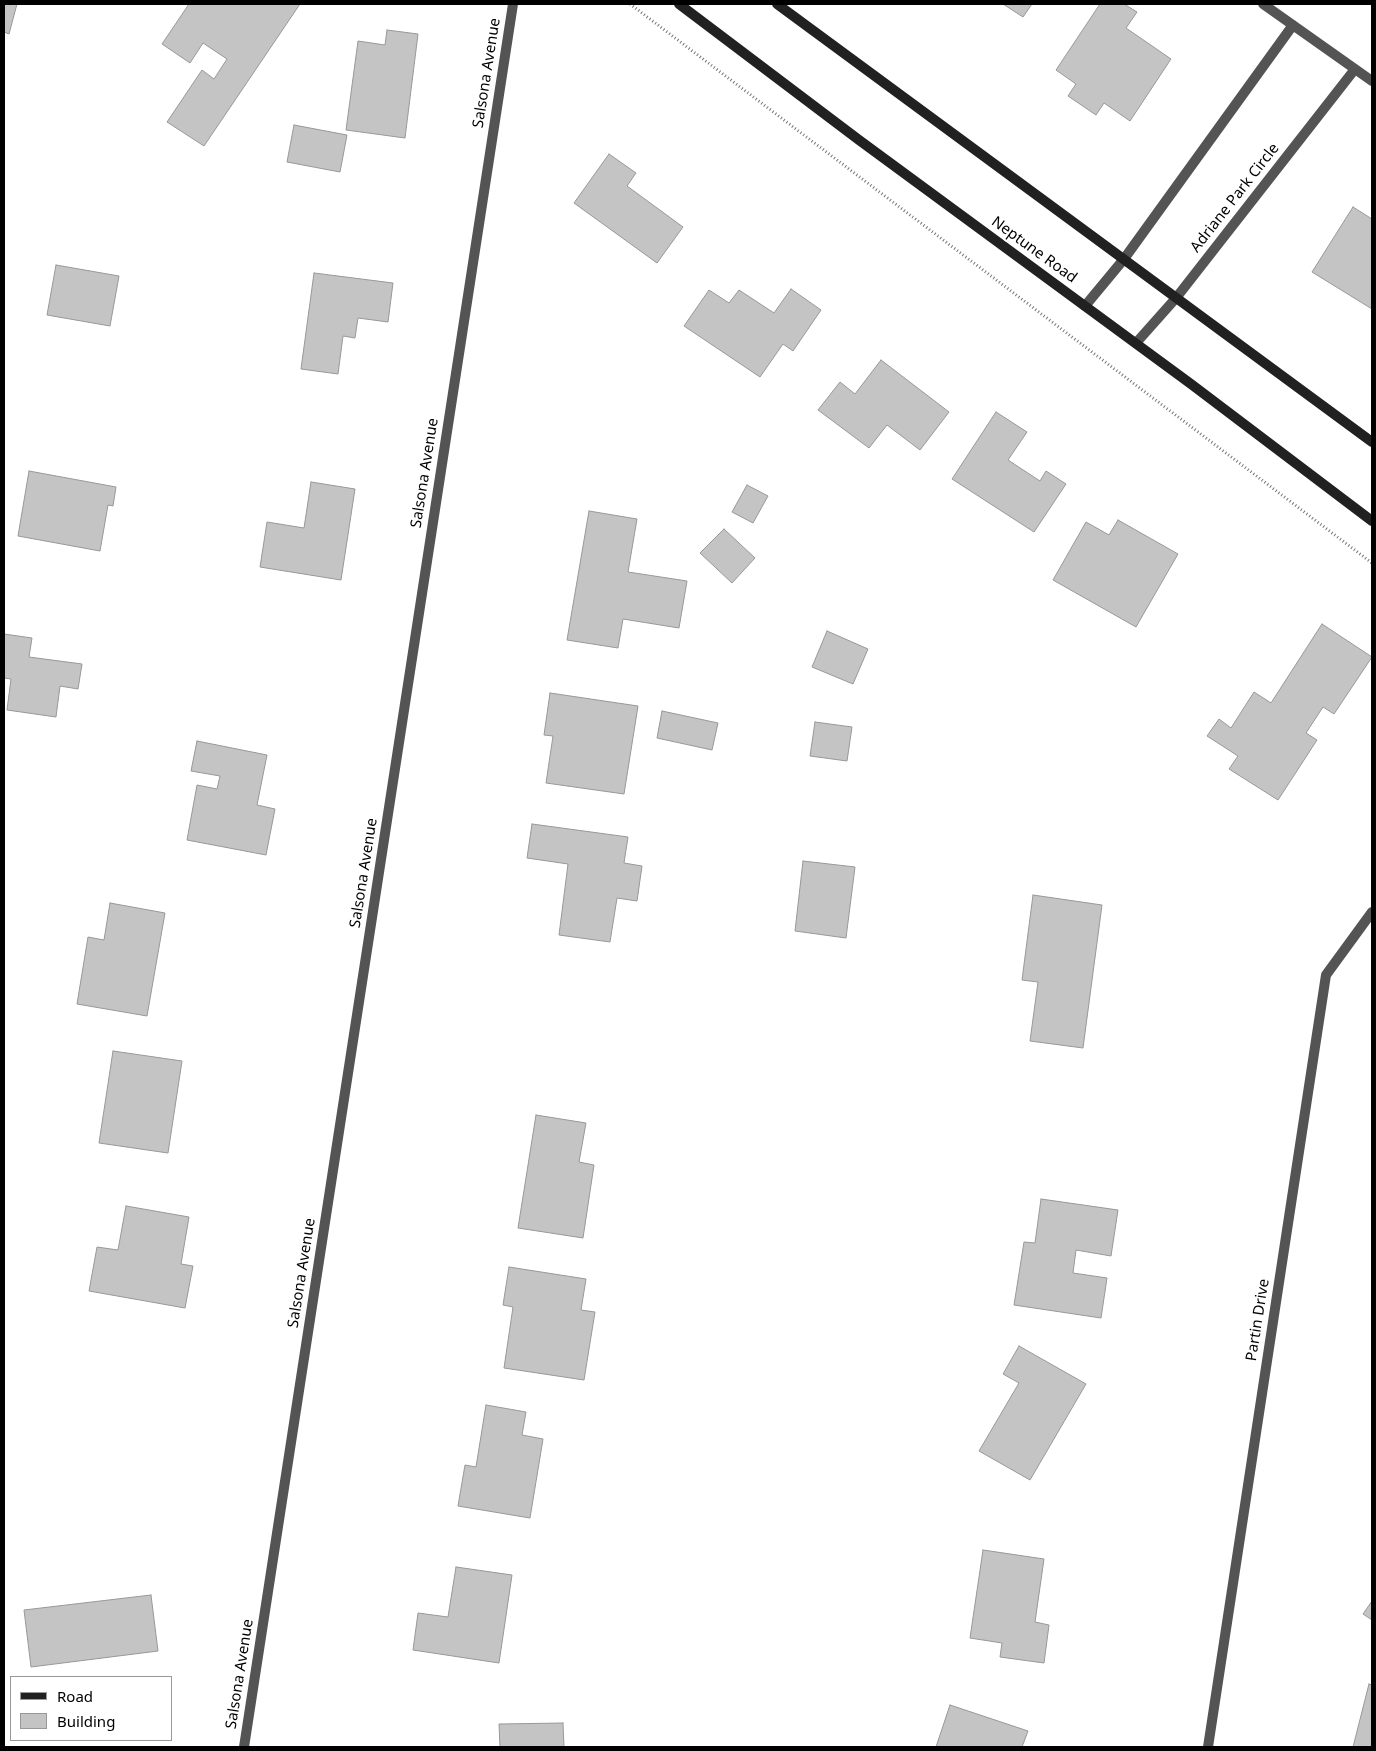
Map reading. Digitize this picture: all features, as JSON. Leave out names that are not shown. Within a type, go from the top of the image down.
[{"type":"main road","name":"Neptune Road","points":[[678,4],[859,140],[1136,343],[1372,521]]},
{"type":"main road","points":[[777,4],[1372,442]]},
{"type":"street","name":"Salsona Avenue","points":[[244,1747],[513,4]]},
{"type":"street","points":[[1263,4],[1372,81]]},
{"type":"street","points":[[1085,306],[1124,260],[1293,25]]},
{"type":"street","name":"Adriane Park Circle","points":[[1136,343],[1176,298],[1356,69]]},
{"type":"street","name":"Partin Drive","points":[[1208,1747],[1326,975],[1372,912]]},
{"type":"path","points":[[630,4],[1372,562]]},
{"type":"building","points":[[4,4],[17,4],[9,34],[4,32]]},
{"type":"building","points":[[189,4],[300,4],[204,146],[167,122],[202,70],[214,79],[227,59],[203,43],[190,63],[162,44]]},
{"type":"building","points":[[1003,4],[1032,4],[1023,17]]},
{"type":"building","points":[[1100,4],[1124,4],[1137,12],[1126,28],[1171,59],[1130,121],[1104,103],[1096,115],[1068,96],[1076,84],[1056,70]]},
{"type":"building","points":[[387,30],[418,34],[405,138],[346,130],[358,41],[385,45]]},
{"type":"building","points":[[294,125],[347,135],[340,172],[287,162]]},
{"type":"building","points":[[609,154],[636,173],[627,186],[683,227],[657,263],[574,203]]},
{"type":"building","points":[[1353,207],[1372,219],[1372,309],[1312,272]]},
{"type":"building","points":[[56,265],[119,276],[110,326],[47,315]]},
{"type":"building","points":[[314,273],[393,283],[388,322],[358,318],[355,338],[343,336],[338,374],[301,369]]},
{"type":"building","points":[[791,289],[821,310],[793,351],[783,344],[760,377],[684,326],[709,290],[729,303],[739,290],[774,313]]},
{"type":"building","points":[[881,360],[949,412],[920,450],[887,425],[869,448],[818,410],[840,382],[855,394]]},
{"type":"building","points":[[996,412],[1027,432],[1008,460],[1040,481],[1046,471],[1066,484],[1034,532],[952,479]]},
{"type":"building","points":[[29,471],[116,487],[113,506],[108,505],[100,551],[18,536]]},
{"type":"building","points":[[311,482],[355,489],[341,580],[260,567],[267,522],[304,528]]},
{"type":"building","points":[[747,485],[768,496],[753,523],[732,512]]},
{"type":"building","points":[[589,511],[637,519],[628,572],[687,581],[679,628],[623,619],[618,648],[567,640]]},
{"type":"building","points":[[1118,520],[1178,554],[1136,627],[1053,580],[1086,522],[1109,535]]},
{"type":"building","points":[[724,529],[755,558],[732,583],[700,553]]},
{"type":"building","points":[[1322,624],[1372,657],[1334,714],[1323,707],[1306,733],[1317,740],[1278,800],[1229,769],[1238,756],[1207,736],[1219,719],[1231,728],[1254,692],[1271,703]]},
{"type":"building","points":[[827,631],[868,649],[853,684],[812,667]]},
{"type":"building","points":[[4,634],[32,638],[29,657],[82,664],[78,689],[60,686],[56,717],[7,710],[11,679],[4,678]]},
{"type":"building","points":[[550,693],[638,706],[624,794],[546,783],[553,736],[544,735]]},
{"type":"building","points":[[662,711],[718,723],[712,750],[657,738]]},
{"type":"building","points":[[815,722],[852,727],[847,761],[810,756]]},
{"type":"building","points":[[197,741],[267,755],[257,805],[275,809],[266,855],[187,840],[197,785],[217,789],[220,776],[191,771]]},
{"type":"building","points":[[532,824],[628,837],[624,863],[642,866],[637,901],[617,898],[610,942],[559,935],[568,864],[527,858]]},
{"type":"building","points":[[803,861],[855,867],[846,938],[795,931]]},
{"type":"building","points":[[1033,895],[1102,905],[1083,1048],[1030,1041],[1038,982],[1022,980]]},
{"type":"building","points":[[110,903],[165,913],[147,1016],[77,1004],[88,937],[104,940]]},
{"type":"building","points":[[113,1051],[182,1061],[168,1153],[99,1143]]},
{"type":"building","points":[[536,1115],[586,1123],[579,1162],[594,1165],[583,1238],[518,1228]]},
{"type":"building","points":[[1041,1199],[1118,1210],[1111,1256],[1076,1250],[1073,1273],[1107,1278],[1101,1318],[1014,1305],[1024,1242],[1035,1243]]},
{"type":"building","points":[[126,1206],[189,1217],[181,1264],[193,1266],[185,1308],[89,1291],[97,1247],[118,1250]]},
{"type":"building","points":[[509,1267],[586,1279],[581,1310],[595,1312],[584,1380],[504,1368],[513,1307],[503,1305]]},
{"type":"building","points":[[1019,1346],[1086,1384],[1030,1480],[979,1451],[1019,1383],[1003,1374]]},
{"type":"building","points":[[486,1405],[526,1412],[522,1435],[543,1439],[530,1518],[458,1506],[465,1465],[476,1467]]},
{"type":"building","points":[[983,1550],[1044,1559],[1035,1622],[1049,1625],[1044,1663],[1000,1657],[1002,1643],[970,1638]]},
{"type":"building","points":[[456,1567],[512,1575],[499,1663],[413,1650],[418,1613],[448,1617]]},
{"type":"building","points":[[151,1595],[158,1651],[31,1667],[24,1610]]},
{"type":"building","points":[[1372,1601],[1372,1620],[1363,1614]]},
{"type":"building","points":[[1369,1684],[1372,1685],[1372,1747],[1353,1747]]},
{"type":"building","points":[[950,1705],[1028,1731],[1022,1747],[936,1747]]},
{"type":"building","points":[[563,1723],[564,1747],[500,1747],[499,1724]]}]
